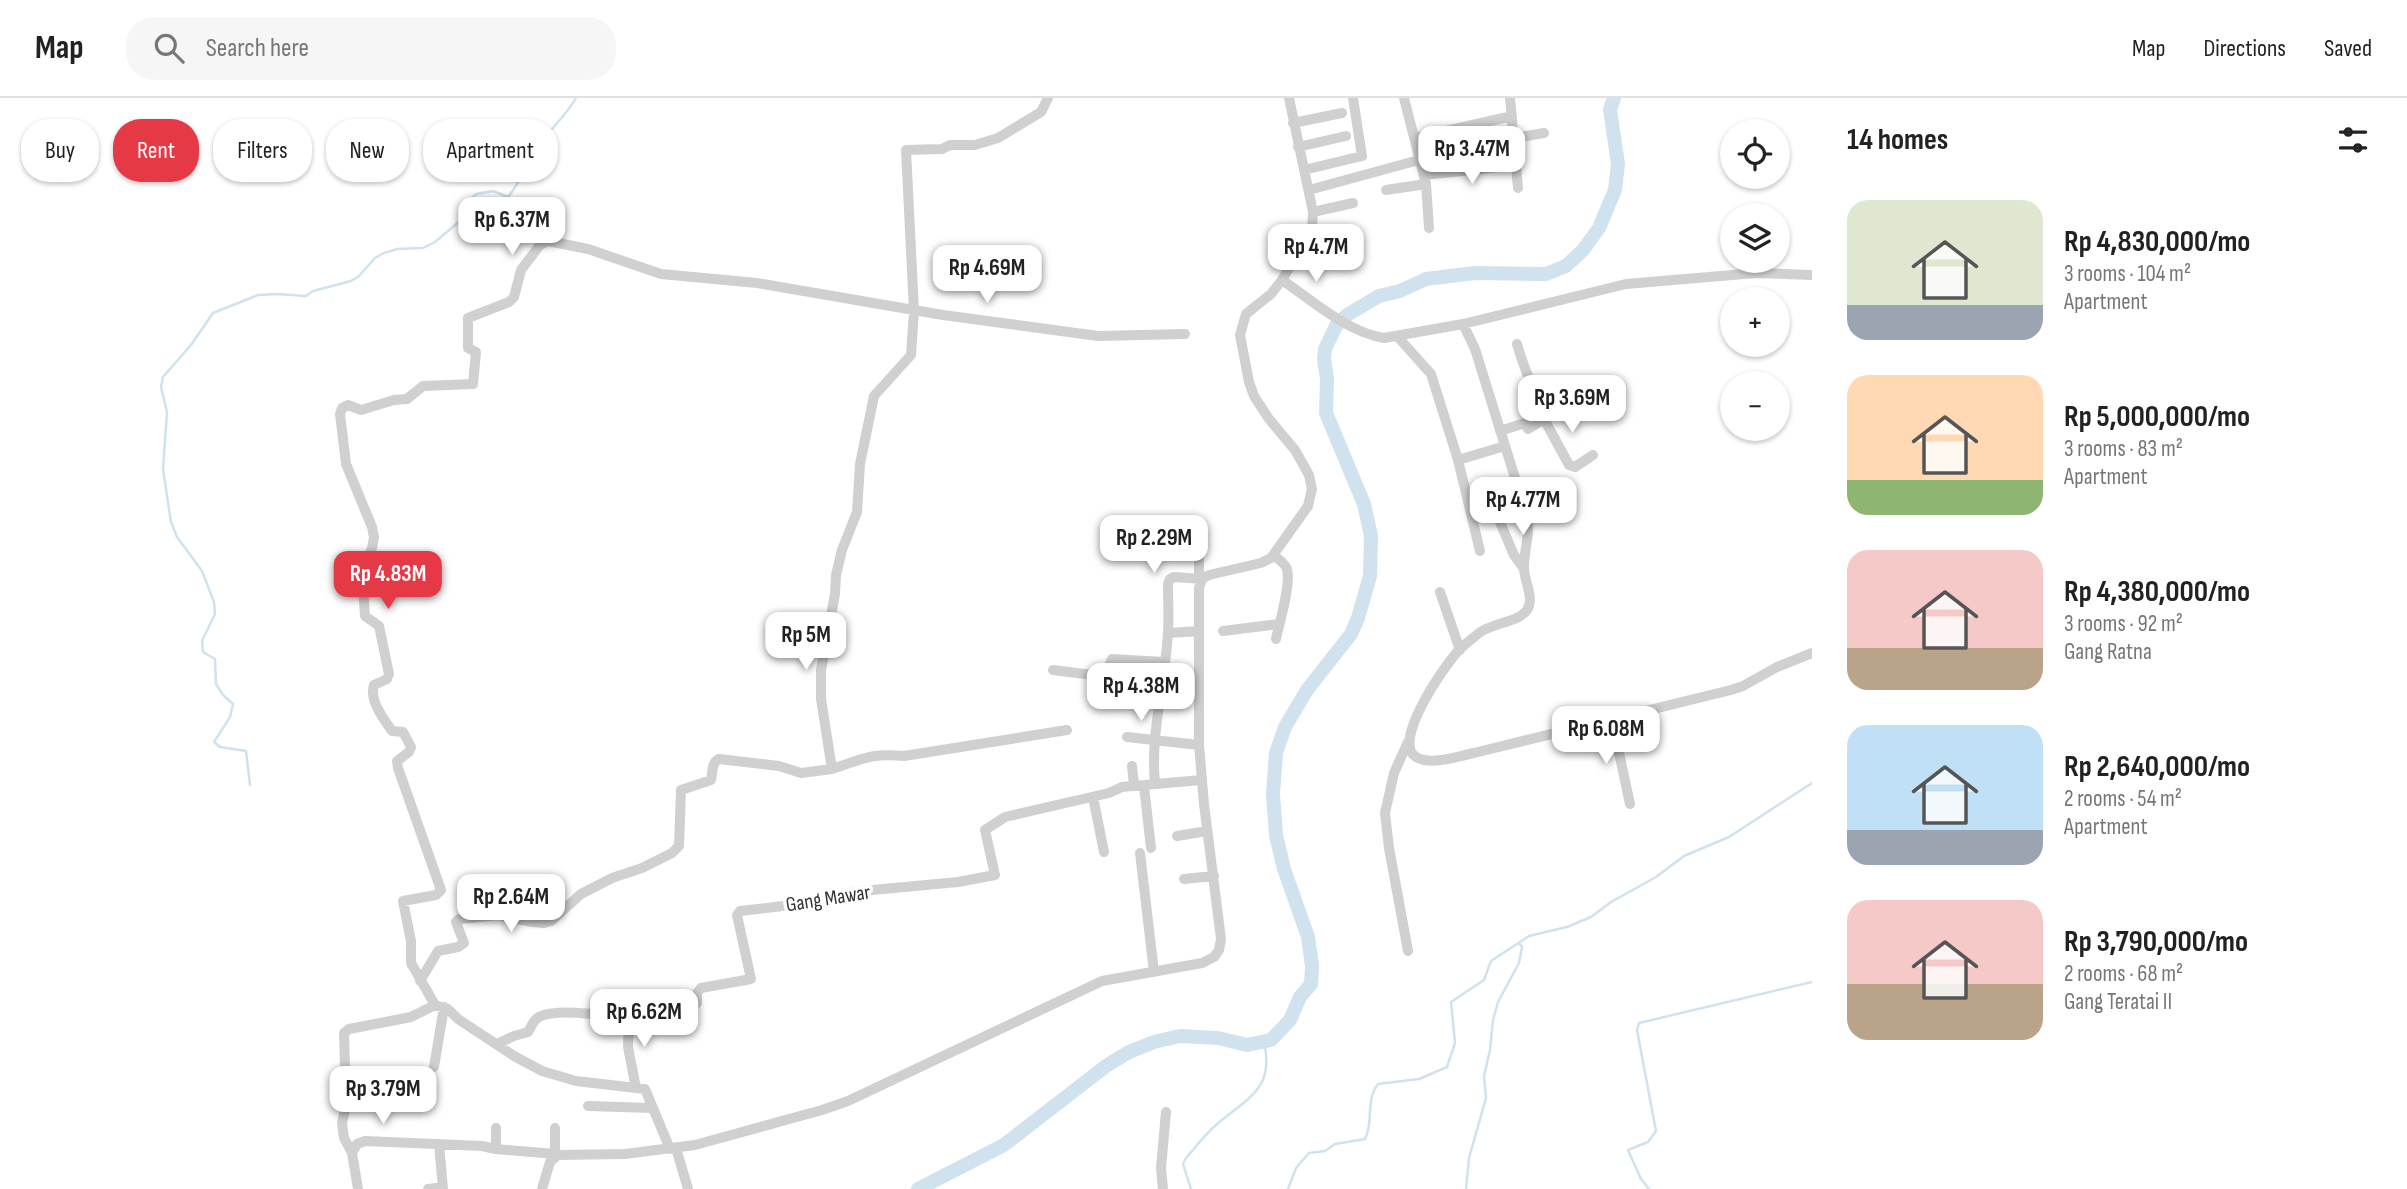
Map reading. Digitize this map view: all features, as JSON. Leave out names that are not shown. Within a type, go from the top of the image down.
[{"type":"street","points":[[832,769],[821,699],[821,670],[836,575],[842,550],[858,512],[860,464],[874,396],[911,358],[914,310],[906,150],[975,145],[998,138],[1041,112],[1048,98]]},
{"type":"street","points":[[1151,848],[1145,785],[1153,765],[1168,633],[1170,579],[1201,579],[1261,563],[1274,555],[1306,512],[1312,485],[1302,460],[1254,397],[1240,335],[1246,314],[1271,295],[1312,229],[1313,212],[1289,98]]},
{"type":"street","points":[[1304,170],[1363,155],[1353,98]]},
{"type":"street","points":[[1404,98],[1425,180],[1429,228]]},
{"type":"street","points":[[1510,98],[1518,188]]},
{"type":"street","points":[[1293,123],[1342,113]]},
{"type":"street","points":[[1415,138],[1512,116]]},
{"type":"street","points":[[1514,138],[1544,133]]},
{"type":"street","points":[[1298,147],[1346,136]]},
{"type":"street","points":[[1309,190],[1419,160]]},
{"type":"street","points":[[1387,190],[1425,180],[1517,165]]},
{"type":"street","points":[[1313,212],[1353,203]]},
{"type":"street","points":[[688,1189],[647,1092],[642,1088],[565,1079],[531,1066],[440,1006],[411,963],[411,941],[402,901],[436,895],[440,893],[440,885],[398,768],[397,761],[409,752],[411,747],[403,732],[394,733],[387,723],[372,690],[374,685],[387,679],[389,674],[379,625],[365,616],[362,572],[374,537],[346,464],[340,414],[342,408],[348,405],[361,410],[407,399],[423,386],[472,384],[476,352],[468,348],[467,318],[509,302],[514,297],[521,270],[540,245],[548,242],[588,249],[661,274],[757,283],[914,310],[1098,336],[1185,334]]},
{"type":"street","points":[[1282,280],[1360,331],[1384,338],[1463,324],[1626,284],[1756,273],[1812,275]]},
{"type":"street","points":[[1408,951],[1385,813],[1394,773],[1423,704],[1460,650],[1490,626],[1520,616],[1528,610],[1530,600],[1524,569],[1529,523],[1475,349],[1463,324]]},
{"type":"street","points":[[1397,336],[1431,374],[1458,460],[1480,551]]},
{"type":"street","points":[[1517,344],[1544,419],[1569,465],[1575,467],[1593,455]]},
{"type":"street","points":[[1500,431],[1525,424],[1528,429],[1566,407]]},
{"type":"street","points":[[1458,460],[1505,446]]},
{"type":"street","points":[[1499,520],[1514,555],[1524,569]]},
{"type":"street","points":[[352,1153],[357,1144],[365,1141],[482,1146],[555,1155],[625,1154],[713,1141],[836,1105],[1102,981],[1202,963],[1214,957],[1219,950],[1221,939],[1199,745],[1199,545]]},
{"type":"street","points":[[1274,555],[1286,566],[1287,574],[1285,601],[1276,639]]},
{"type":"street","points":[[1440,592],[1460,650]]},
{"type":"street","points":[[1223,631],[1279,624]]},
{"type":"street","points":[[1168,633],[1199,631]]},
{"type":"street","points":[[1408,742],[1413,754],[1418,758],[1434,760],[1474,753],[1743,686],[1777,667],[1812,653]]},
{"type":"street","points":[[1053,670],[1101,676],[1106,673],[1112,659],[1164,662]]},
{"type":"street","points":[[1612,720],[1630,804]]},
{"type":"street","points":[[421,981],[438,951],[464,943],[456,922],[459,919],[499,915],[544,923],[562,913],[581,894],[672,853],[679,846],[681,790],[711,780],[713,764],[719,759],[779,766],[801,773],[832,769],[863,757],[881,754],[904,756],[1067,730]]},
{"type":"street","points":[[1127,737],[1199,745]]},
{"type":"street","points":[[1132,766],[1145,785]]},
{"type":"street","name":"Gang Mawar","points":[[497,1044],[528,1032],[534,1021],[544,1016],[566,1013],[629,1014],[693,1004],[698,1001],[697,993],[701,988],[751,979],[737,915],[740,911],[862,891],[958,882],[995,875],[985,830],[1005,817],[1109,793],[1122,787],[1201,780]]},
{"type":"street","points":[[1093,797],[1104,852]]},
{"type":"street","points":[[1177,836],[1207,831]]},
{"type":"street","points":[[1140,853],[1154,972]]},
{"type":"street","points":[[1184,879],[1214,876]]},
{"type":"street","points":[[434,1067],[440,1006]]},
{"type":"street","points":[[358,1189],[352,1153],[344,1138],[342,1123],[346,1105],[345,1031],[411,1017],[440,1006]]},
{"type":"street","points":[[629,1014],[628,1047],[636,1088]]},
{"type":"street","points":[[588,1105],[652,1108]]},
{"type":"street","points":[[1163,1189],[1161,1168],[1166,1112]]},
{"type":"street","points":[[496,1128],[496,1149]]},
{"type":"street","points":[[542,1189],[550,1162],[555,1155],[555,1128]]},
{"type":"street","points":[[428,1189],[443,1188],[439,1144]]},
{"type":"waterway","points":[[250,785],[246,751],[220,747],[214,742],[230,717],[233,704],[216,684],[215,659],[203,652],[202,641],[215,614],[214,602],[202,571],[177,537],[171,522],[163,469],[167,412],[161,387],[163,377],[191,345],[213,313],[258,295],[306,296],[313,291],[351,281],[384,253],[397,249],[423,248],[435,242],[461,220],[476,194],[493,191],[508,197],[539,145],[576,98]]},
{"type":"waterway","points":[[918,1189],[1004,1145],[1106,1066],[1129,1052],[1180,1036],[1218,1038],[1247,1045],[1271,1040],[1290,1020],[1300,997],[1311,984],[1312,966],[1308,937],[1284,869],[1276,835],[1273,794],[1276,753],[1285,727],[1307,690],[1351,634],[1370,576],[1371,536],[1364,504],[1326,413],[1325,349],[1336,326],[1347,315],[1379,296],[1400,291],[1426,279],[1475,273],[1546,274],[1566,266],[1583,250],[1599,228],[1615,190],[1618,164],[1610,110],[1614,98]]},
{"type":"waterway","points":[[1288,1189],[1296,1168],[1309,1153],[1325,1151],[1335,1144],[1365,1139],[1372,1097],[1378,1084],[1419,1079],[1447,1067],[1455,1043],[1451,1002],[1484,980],[1491,961],[1529,936],[1567,927],[1591,917],[1611,902],[1656,877],[1684,856],[1729,837],[1812,783]]},
{"type":"waterway","points":[[1466,1189],[1469,1158],[1486,1098],[1484,1076],[1493,1020],[1498,1002],[1519,963],[1522,947],[1519,943]]},
{"type":"waterway","points":[[1649,1189],[1641,1179],[1628,1150],[1648,1142],[1656,1131],[1637,1030],[1639,1023],[1812,982]]},
{"type":"waterway","points":[[1191,1189],[1183,1164],[1208,1132],[1248,1100],[1262,1082],[1266,1071],[1264,1042]]}]
